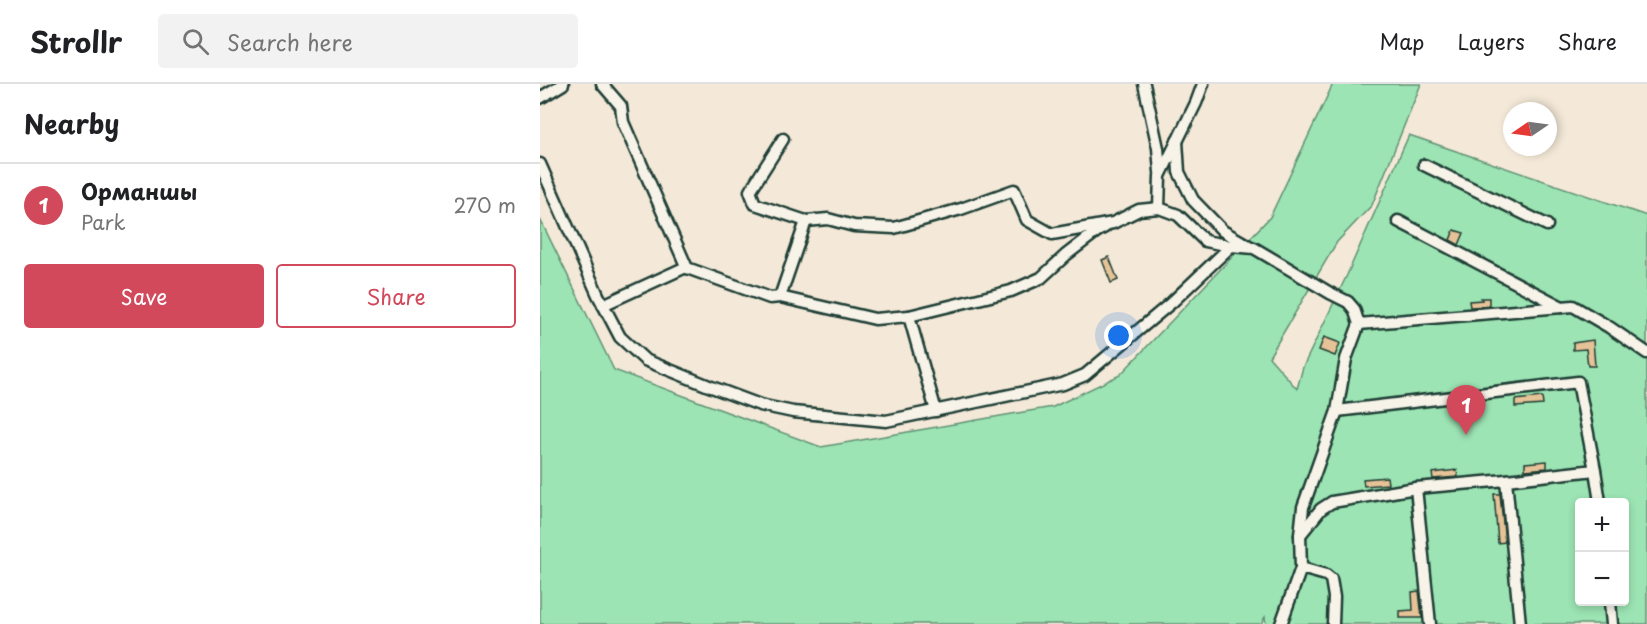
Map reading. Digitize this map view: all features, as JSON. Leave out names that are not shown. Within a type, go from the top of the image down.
[{"type":"street","points":[[540,98],[562,84]]},
{"type":"street","points":[[602,84],[621,106],[623,122],[687,268],[770,298],[780,297],[875,319],[909,316],[1011,291],[1041,278],[1096,232],[1139,210],[1159,208],[1179,215],[1205,241],[1254,248]]},
{"type":"street","points":[[1144,84],[1158,148],[1159,208]]},
{"type":"street","points":[[1160,176],[1203,84]]},
{"type":"street","points":[[783,139],[750,191],[755,204],[806,221],[828,219],[854,226],[894,228],[961,209],[1014,190],[1027,220],[1052,234],[1113,223]]},
{"type":"street","points":[[1177,141],[1179,172],[1193,200],[1223,231],[1348,302],[1354,309],[1359,324],[1346,359],[1337,411],[1303,507],[1300,535],[1301,568],[1281,624]]},
{"type":"street","points":[[540,164],[620,337],[645,360],[709,387],[760,405],[793,412],[886,421],[1062,384],[1086,375],[1171,303],[1231,246]]},
{"type":"street","points":[[1424,165],[1547,225]]},
{"type":"street","points":[[780,297],[806,221]]},
{"type":"street","points":[[1398,221],[1562,307]]},
{"type":"street","points":[[603,304],[687,267]]},
{"type":"street","points":[[1359,324],[1573,306],[1647,353]]},
{"type":"street","points":[[909,316],[936,411]]},
{"type":"street","points":[[1337,411],[1578,382],[1598,498]]},
{"type":"street","points":[[1300,535],[1321,509],[1332,502],[1416,488],[1595,470]]},
{"type":"street","points":[[1506,480],[1520,624]]},
{"type":"street","points":[[1416,488],[1430,624]]},
{"type":"street","points":[[1301,568],[1326,575],[1330,579],[1334,597],[1332,624]]},
{"type":"street","points":[[1610,606],[1612,624]]},
{"type":"green space","points":[[1333,84],[1421,84],[1372,205],[1337,242],[1269,357],[1297,389],[1303,367],[1409,135],[1647,216],[1647,624],[1266,624],[1265,617],[1261,624],[540,624],[540,219],[614,370],[821,447],[1053,407],[1120,375],[1270,217]]},
{"type":"building","points":[[1454,230],[1464,233],[1459,245],[1450,240]]},
{"type":"building","points":[[1109,257],[1118,280],[1111,283],[1102,260]]},
{"type":"building","points":[[1481,298],[1489,298],[1489,306],[1470,307],[1469,301],[1482,300]]},
{"type":"building","points":[[1324,337],[1340,343],[1335,356],[1319,350]]},
{"type":"building","points":[[1593,340],[1595,366],[1588,366],[1586,349],[1573,350],[1573,343]]},
{"type":"building","points":[[1542,397],[1543,405],[1515,407],[1515,400]]},
{"type":"building","points":[[1470,403],[1471,411],[1451,413],[1451,405]]},
{"type":"building","points":[[1547,461],[1547,468],[1525,470],[1525,463]]},
{"type":"building","points":[[1457,470],[1458,477],[1433,479],[1432,473]]},
{"type":"building","points":[[1387,477],[1388,484],[1364,486],[1363,479]]},
{"type":"building","points":[[1494,494],[1500,494],[1505,542],[1498,543]]},
{"type":"building","points":[[1419,591],[1422,618],[1400,618],[1400,611],[1413,610],[1412,592]]},
{"type":"place","name":"Орманшы","points":[[1466,435]]}]
